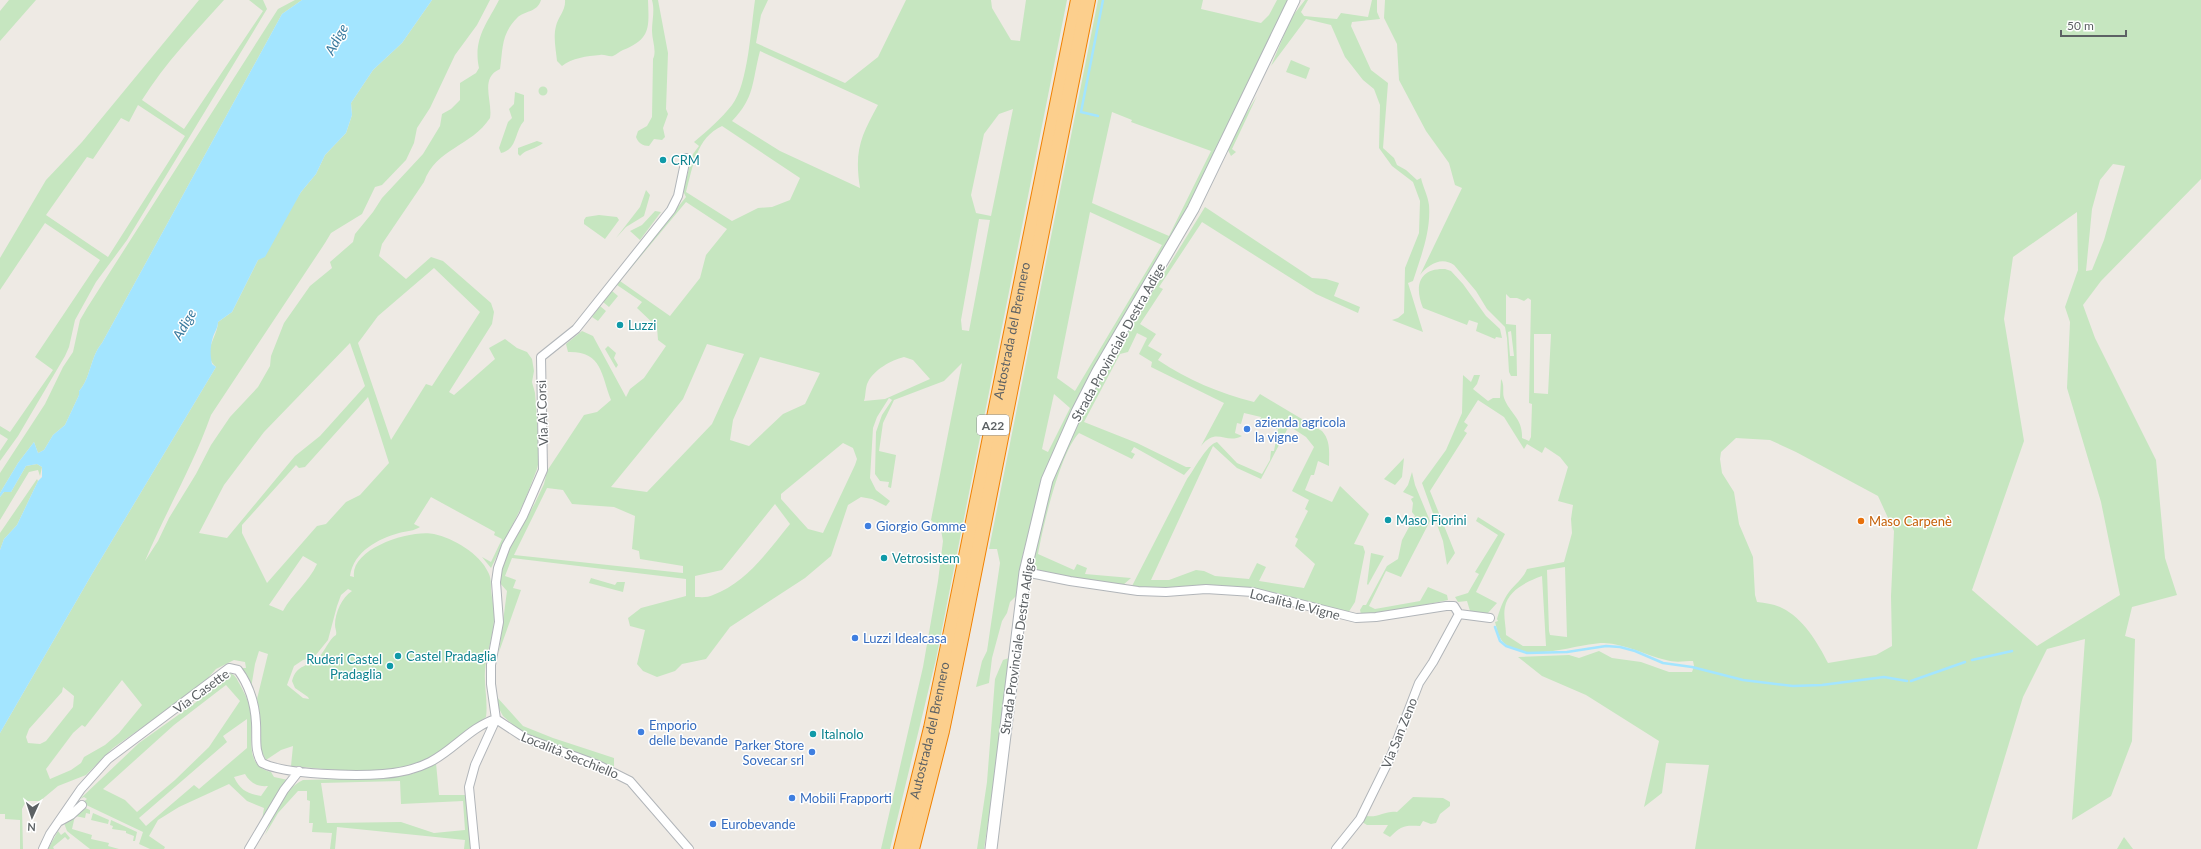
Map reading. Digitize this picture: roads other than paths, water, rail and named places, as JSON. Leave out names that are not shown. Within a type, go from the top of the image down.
[{"type":"highway","name":"Autostrada del Brennero","points":[[901,849],[924,758],[951,631],[1078,0]]},
{"type":"highway","name":"Autostrada del Brennero","points":[[912,849],[942,731],[1088,0]]},
{"type":"main road","name":"Strada Provinciale Destra Adige","points":[[990,849],[1025,572],[1047,480],[1076,412],[1098,371],[1193,209],[1294,0]]},
{"type":"street","name":"Via Ai Corsi","points":[[496,719],[493,709],[491,677],[498,622],[496,582],[498,568],[506,546],[523,516],[543,470],[542,357],[576,329],[671,210],[678,196],[686,158]]},
{"type":"street","name":"Località le Vigne","points":[[1025,572],[1064,580],[1138,591],[1166,592],[1206,589],[1253,592],[1356,618],[1376,617],[1446,606],[1454,606],[1459,614],[1490,618]]},
{"type":"street","name":"Via San Zeno","points":[[1336,849],[1360,819],[1391,756],[1419,683],[1433,662],[1459,614]]},
{"type":"street","name":"Via Casette","points":[[43,849],[81,789],[108,760],[229,668],[233,668],[241,674],[251,697],[255,711],[258,756],[262,763],[270,767],[299,771]]},
{"type":"street","points":[[249,849],[284,790],[299,771],[384,774],[409,770],[430,762],[479,726],[496,719]]},
{"type":"street","points":[[475,849],[469,787],[475,765],[496,719]]},
{"type":"street","name":"Località Secchiello","points":[[496,719],[525,738],[598,765],[630,781],[689,849]]},
{"type":"street","points":[[60,821],[71,815],[82,805]]},
{"type":"water","name":"Adige","points":[[302,0],[432,0],[402,43],[373,70],[351,103],[352,115],[346,133],[325,155],[316,174],[301,192],[265,257],[258,260],[232,312],[218,322],[212,341],[211,350],[212,364],[216,367],[92,574],[0,733],[0,550],[4,539],[17,525],[38,481],[42,477],[42,467],[37,464],[26,466],[11,492],[4,492],[0,497],[0,493],[18,463],[34,442],[38,453],[44,450],[53,435],[65,425],[79,395],[79,391],[86,380],[98,349],[282,14]]},
{"type":"waterway","points":[[1098,116],[1081,112],[1103,0]]},
{"type":"waterway","points":[[1495,627],[1500,641],[1506,646],[1527,653],[1567,652],[1606,646],[1620,647],[1635,651],[1663,663],[1692,667],[1743,680],[1793,686],[1822,685],[1884,677],[1907,681]]},
{"type":"waterway","points":[[1972,660],[2012,651]]},
{"type":"waterway","points":[[1911,681],[1965,662]]},
{"type":"place","name":"CRM","points":[[663,160]]},
{"type":"place","name":"Luzzi","points":[[620,325]]},
{"type":"place","name":"azienda agricola la vigne","points":[[1247,429]]},
{"type":"place","name":"Maso Fiorini","points":[[1388,520]]},
{"type":"place","name":"Maso Carpenè","points":[[1861,521]]},
{"type":"place","name":"Giorgio Gomme","points":[[868,526]]},
{"type":"place","name":"Vetrosistem","points":[[884,558]]},
{"type":"place","name":"Luzzi Idealcasa","points":[[855,638]]},
{"type":"place","name":"Castel Pradaglia","points":[[398,656]]},
{"type":"place","name":"Ruderi Castel Pradaglia","points":[[390,666]]},
{"type":"place","name":"Emporio delle bevande","points":[[641,732]]},
{"type":"place","name":"Italnolo","points":[[813,734]]},
{"type":"place","name":"Parker Store Sovecar srl","points":[[812,752]]},
{"type":"place","name":"Mobili Frapporti","points":[[792,798]]},
{"type":"place","name":"Eurobevande","points":[[713,824]]}]
